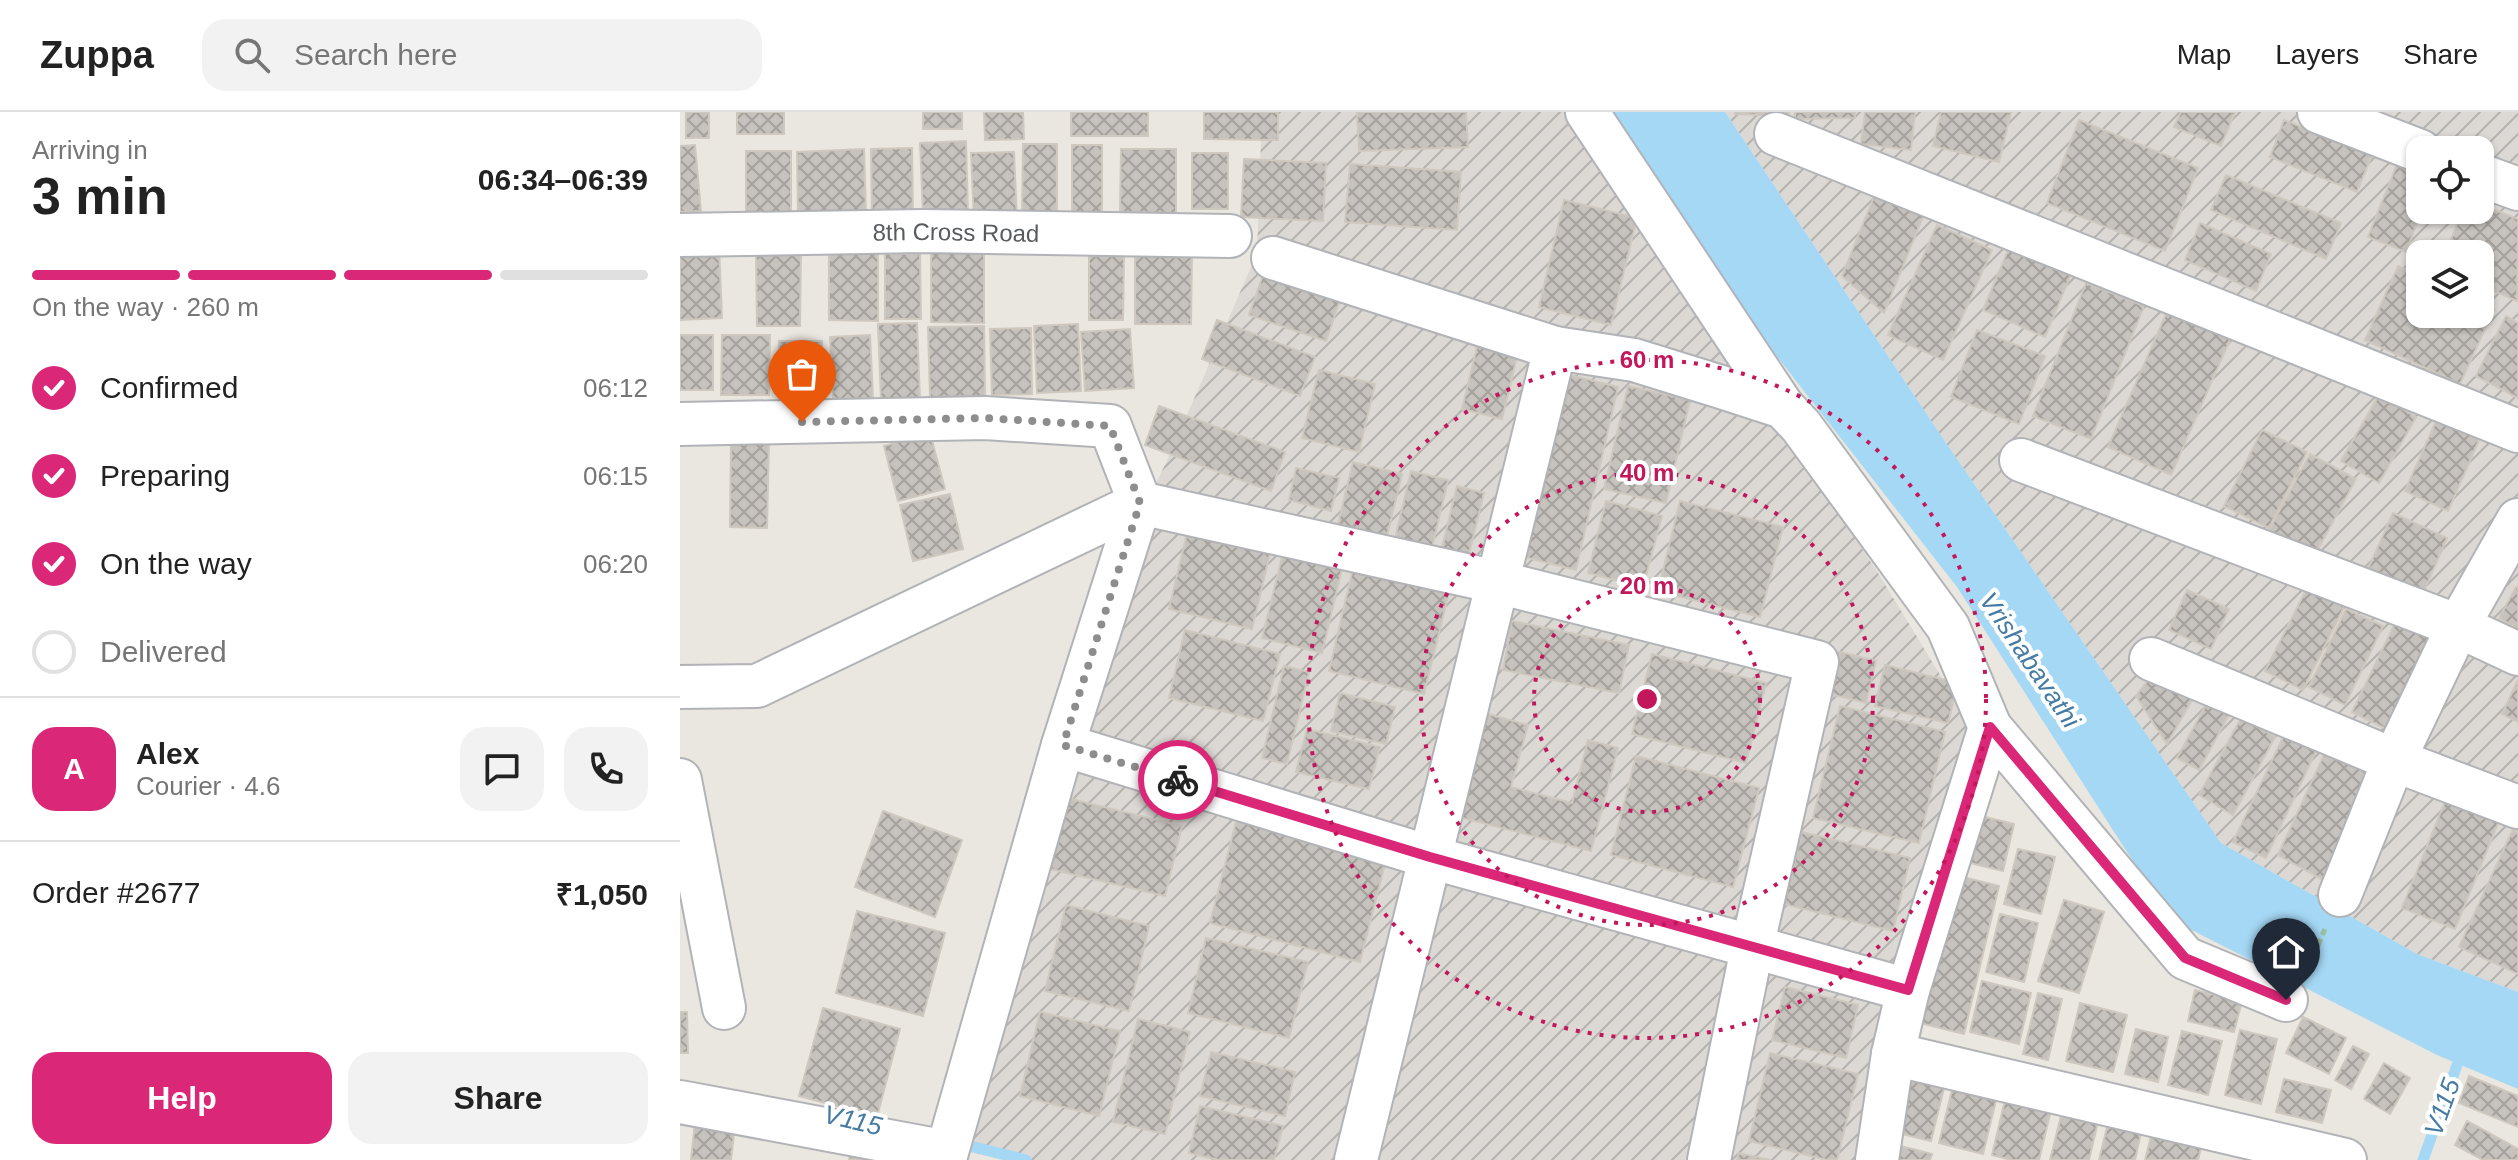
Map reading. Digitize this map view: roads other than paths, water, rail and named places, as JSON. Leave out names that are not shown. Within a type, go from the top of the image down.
[{"type":"street","points":[[1587,112],[1783,407],[1801,426],[1948,627],[1990,727],[2185,958],[2296,984]]},
{"type":"street","points":[[2319,112],[2406,146]]},
{"type":"street","points":[[1776,134],[2518,431]]},
{"type":"street","points":[[2494,180],[2518,189]]},
{"type":"street","name":"8th Cross Road","points":[[680,235],[924,231],[1230,236]]},
{"type":"street","points":[[1273,258],[1555,348],[1634,360],[1783,407]]},
{"type":"street","points":[[1356,1160],[1555,348]]},
{"type":"street","points":[[680,424],[985,418],[1110,426],[1140,503],[1063,745],[951,1137],[680,1102]]},
{"type":"street","points":[[2021,460],[2458,626],[2518,654]]},
{"type":"street","points":[[680,687],[757,686],[1140,503],[1497,582],[1817,662],[1752,948],[1709,1160]]},
{"type":"street","points":[[2335,906],[2394,760],[2458,626],[2518,520]]},
{"type":"street","points":[[2151,659],[2394,760],[2518,807]]},
{"type":"street","points":[[1877,1160],[1893,1054],[1908,990],[1990,727]]},
{"type":"street","points":[[1063,745],[1430,857],[1908,990]]},
{"type":"street","points":[[680,780],[724,1008]]},
{"type":"street","points":[[1893,1054],[2345,1160]]},
{"type":"water","name":"Vrishabavathi","points":[[1613,112],[1725,112],[1944,440],[2221,843],[2417,954],[2518,992],[2518,1089],[2437,1055],[2170,919],[1957,587],[1675,226]]},
{"type":"waterway","name":"V115","points":[[2423,1160],[2461,1054]]},
{"type":"waterway","name":"V115","points":[[958,1143],[1026,1160]]}]
